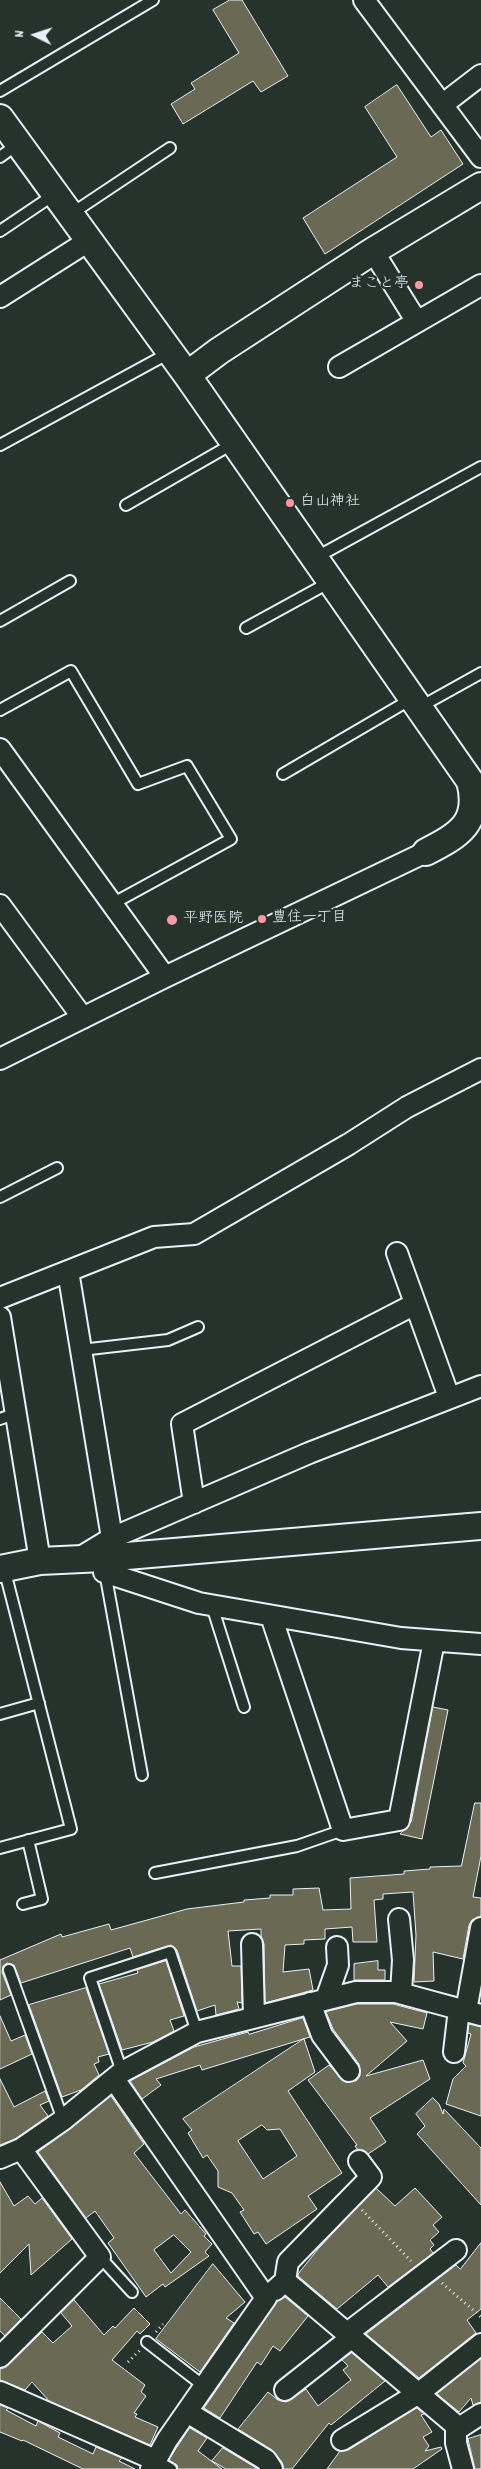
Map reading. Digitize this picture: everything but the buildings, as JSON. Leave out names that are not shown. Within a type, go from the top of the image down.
[{"type":"street","points":[[364,0],[481,157]]},
{"type":"street","points":[[442,104],[481,75]]},
{"type":"street","points":[[0,118],[9,150],[64,204],[417,702],[476,778],[479,816],[454,838],[165,977],[0,1059]]},
{"type":"street","points":[[187,375],[219,350],[373,251],[481,186]]},
{"type":"street","points":[[0,297],[90,240]]},
{"type":"street","points":[[373,251],[417,322]]},
{"type":"street","points":[[339,366],[481,286]]},
{"type":"street","points":[[3,758],[165,977]]},
{"type":"street","points":[[0,905],[83,1018]]},
{"type":"street","points":[[0,1298],[154,1236],[194,1234],[348,1144],[406,1107],[481,1068]]},
{"type":"street","points":[[397,1253],[449,1397]]},
{"type":"street","points":[[68,1271],[81,1350],[100,1556]]},
{"type":"street","points":[[194,1503],[182,1424],[415,1304]]},
{"type":"street","points":[[0,1317],[8,1416],[40,1560]]},
{"type":"street","points":[[100,1556],[194,1503],[309,1453],[481,1386]]},
{"type":"street","points":[[2,1568],[40,1560],[481,1526]]},
{"type":"street","points":[[100,1556],[212,1606],[434,1641],[481,1644]]},
{"type":"street","points":[[271,1616],[343,1830],[400,1820],[434,1641]]},
{"type":"street","points":[[400,1918],[403,1960],[401,1993]]},
{"type":"street","points":[[454,2052],[468,2012],[481,1928]]},
{"type":"street","points":[[252,1944],[254,2017]]},
{"type":"street","points":[[337,1947],[338,1965],[318,2001],[322,2035],[349,2071]]},
{"type":"street","points":[[0,2357],[100,2258],[7,2152],[63,2120],[118,2075],[196,2032],[356,1992],[401,1993],[468,2012]]},
{"type":"street","points":[[118,2075],[266,2298]]},
{"type":"street","points":[[0,2392],[159,2466],[187,2412],[204,2387],[266,2298],[285,2281],[288,2262],[370,2177],[359,2160]]},
{"type":"street","points":[[285,2390],[456,2250]]},
{"type":"street","points":[[285,2281],[349,2336],[419,2392],[459,2428]]},
{"type":"street","points":[[342,2440],[419,2392],[481,2344]]},
{"type":"street","points":[[187,2412],[266,2460],[272,2469]]},
{"type":"street","points":[[462,2469],[456,2443],[456,2430],[481,2414]]},
{"type":"lane","points":[[0,91],[153,0]]},
{"type":"lane","points":[[0,231],[64,204],[170,148]]},
{"type":"lane","points":[[0,445],[170,352]]},
{"type":"lane","points":[[126,505],[234,443]]},
{"type":"lane","points":[[315,558],[481,467]]},
{"type":"lane","points":[[0,621],[70,581]]},
{"type":"lane","points":[[246,628],[331,581]]},
{"type":"lane","points":[[0,710],[71,671],[138,784],[187,766],[230,840],[112,904]]},
{"type":"lane","points":[[283,774],[417,702],[481,673]]},
{"type":"lane","points":[[0,1197],[57,1168]]},
{"type":"lane","points":[[81,1350],[168,1340],[198,1326]]},
{"type":"lane","points":[[100,1556],[142,1775]]},
{"type":"lane","points":[[0,1848],[71,1829],[2,1568]]},
{"type":"lane","points":[[212,1606],[244,1707]]},
{"type":"lane","points":[[0,1714],[39,1703]]},
{"type":"lane","points":[[155,1873],[297,1846],[343,1830]]},
{"type":"lane","points":[[23,1904],[42,1899],[28,1840]]},
{"type":"lane","points":[[118,2075],[90,1978],[170,1952],[196,2032]]},
{"type":"lane","points":[[9,1970],[63,2120]]},
{"type":"lane","points":[[100,2258],[132,2292]]},
{"type":"lane","points":[[148,2342],[204,2387]]},
{"type":"path","points":[[350,2198],[426,2273],[481,2317]]},
{"type":"place","name":"まこと亭","points":[[419,285]]},
{"type":"place","name":"白山神社","points":[[290,503]]},
{"type":"place","name":"豊住一丁目","points":[[262,919]]},
{"type":"place","name":"平野医院","points":[[172,920]]}]
